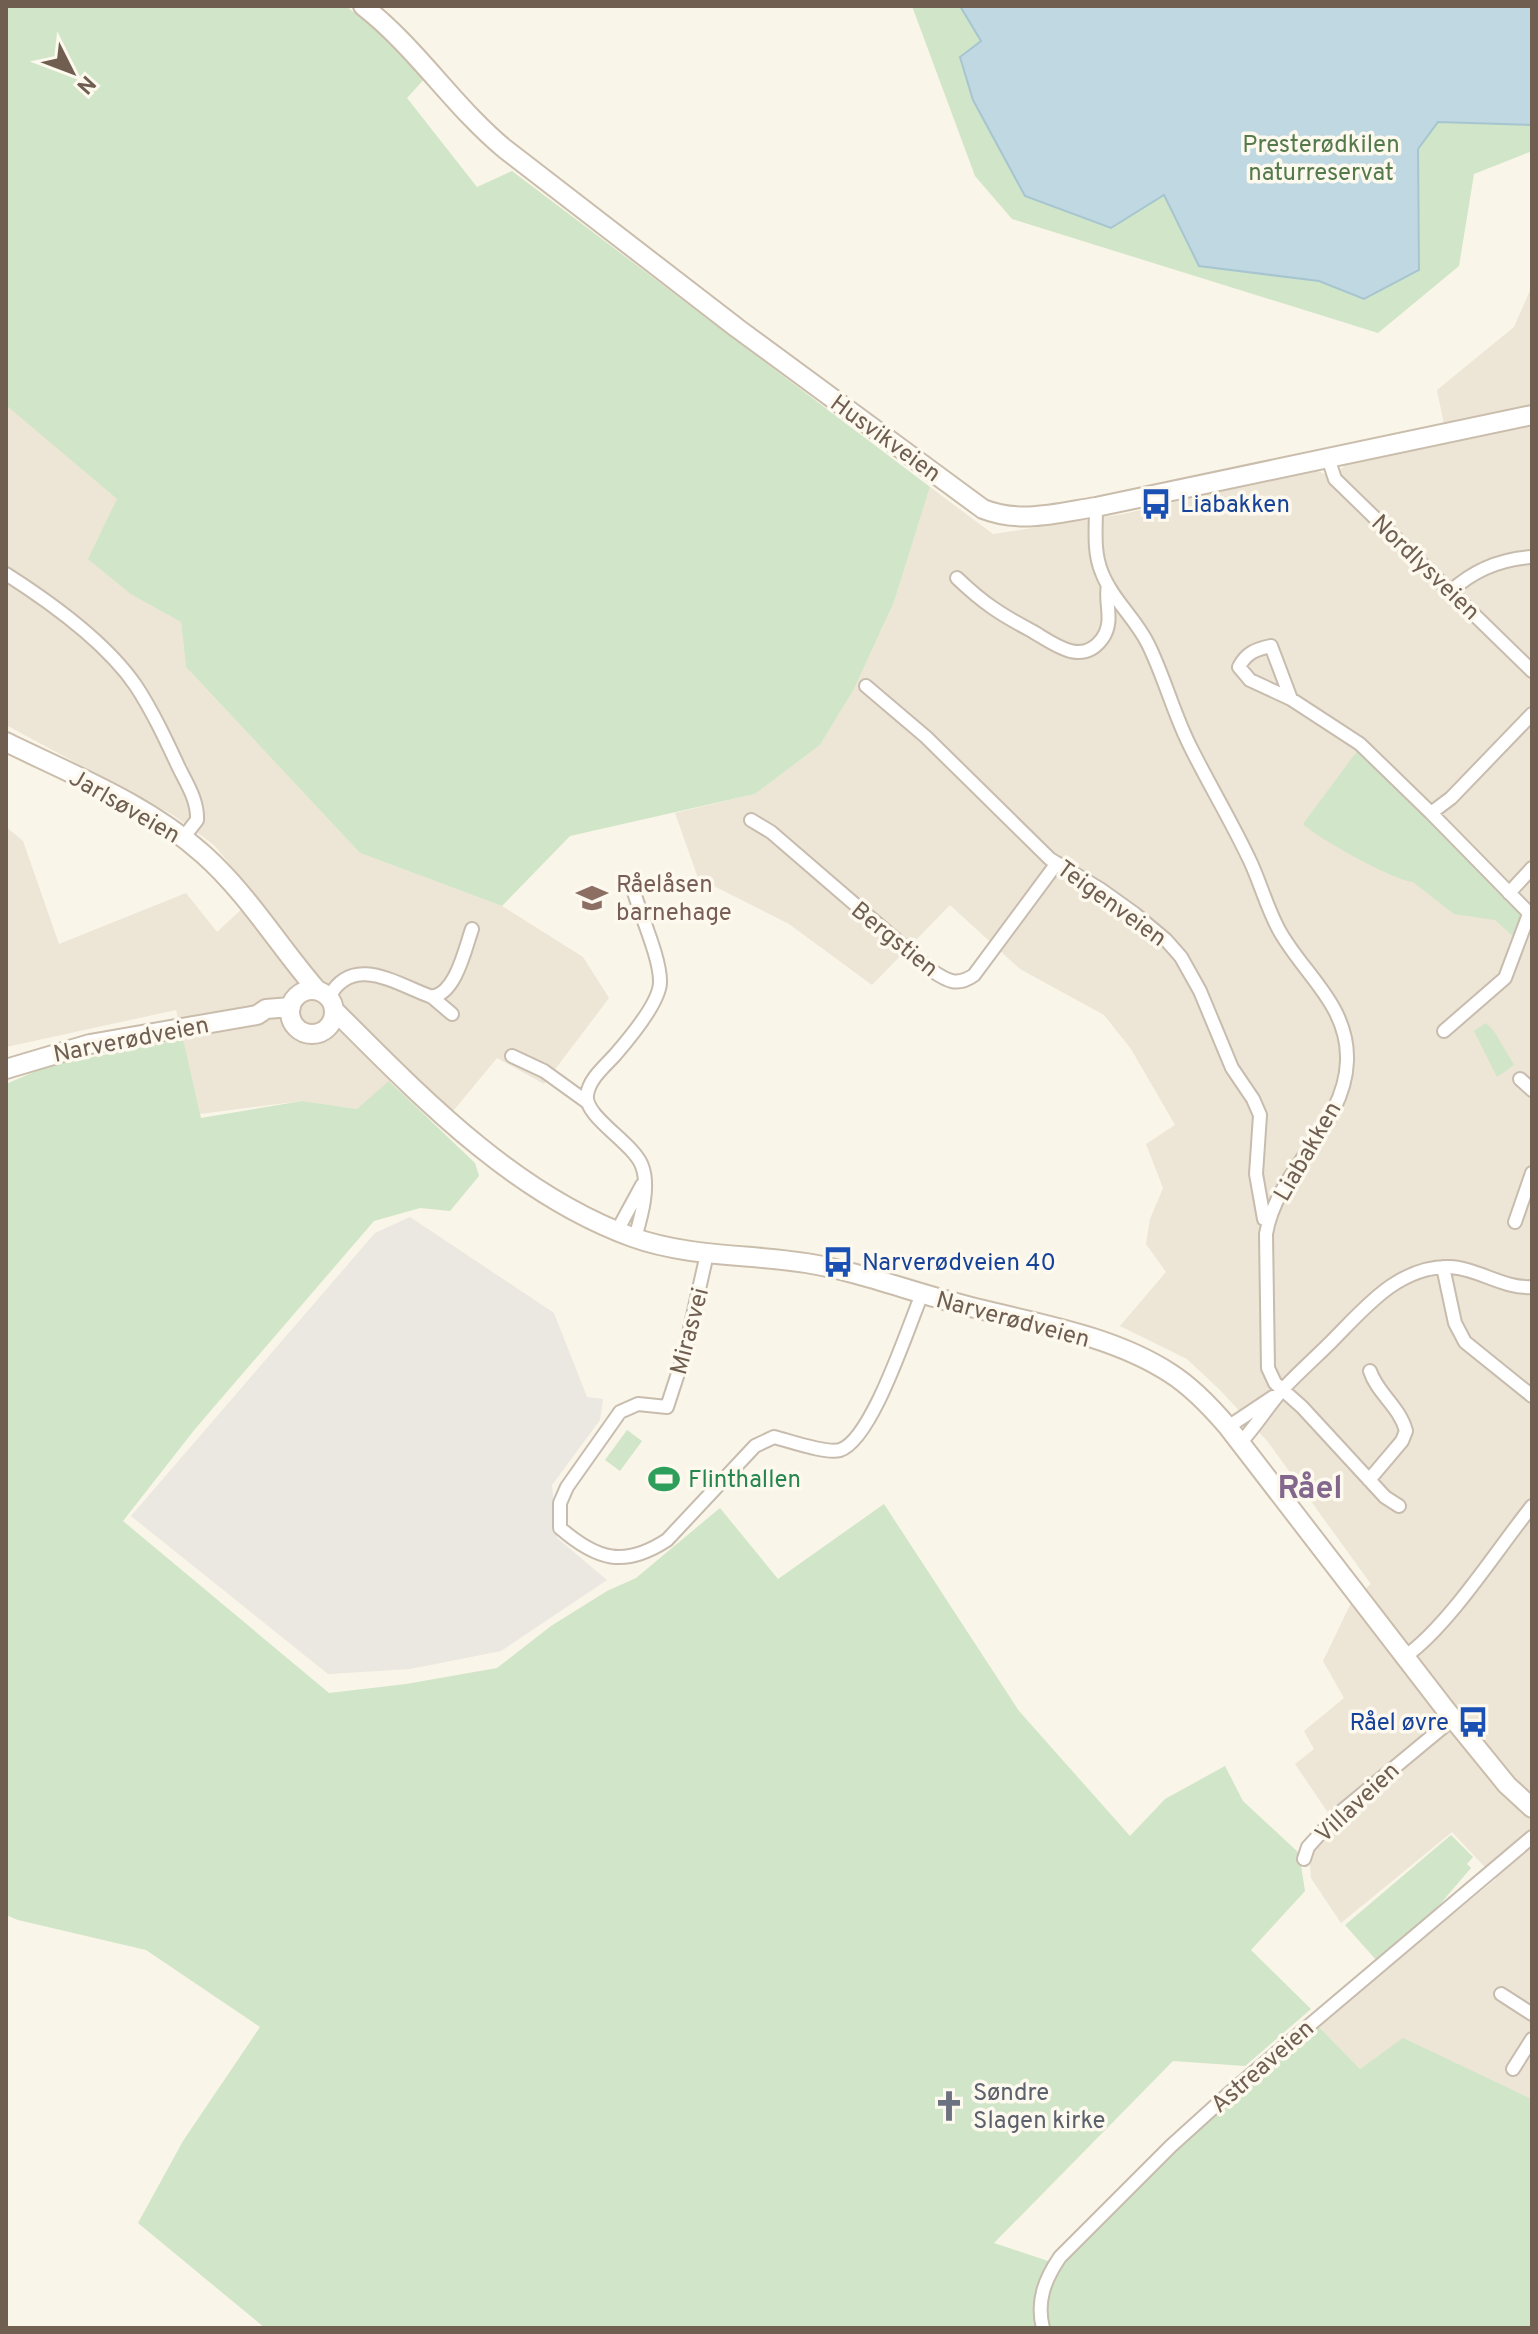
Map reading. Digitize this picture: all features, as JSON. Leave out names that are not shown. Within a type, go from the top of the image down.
[{"type":"main road","name":"Husvikveien","points":[[363,6],[399,36],[481,129],[505,149],[737,328],[983,509],[1002,516],[1023,518],[1096,507],[1532,415]]},
{"type":"main road","name":"Jarlsøveien","points":[[6,742],[138,808],[183,838],[249,900],[292,961],[327,1000]]},
{"type":"main road","name":"Jarlsøveien","points":[[292,961],[294,1009]]},
{"type":"main road","name":"Narverødveien","points":[[6,1069],[90,1044],[257,1015],[266,1009],[294,1009],[310,990],[327,1000],[358,1035],[460,1131],[580,1214],[617,1231],[707,1254],[823,1266],[1085,1336],[1143,1358],[1186,1384],[1241,1442],[1507,1785],[1532,1808]]},
{"type":"main road","name":"Narverødveien","points":[[325,1030],[334,1019],[327,1000]]},
{"type":"main road","name":"Narverødveien","points":[[294,1009],[298,1029],[311,1034],[325,1030],[358,1035]]},
{"type":"street","name":"Nordlysveien","points":[[1328,458],[1335,479],[1532,671]]},
{"type":"street","name":"Liabakken","points":[[1096,507],[1097,555],[1108,585],[1148,643],[1191,749],[1238,835],[1281,933],[1332,1002],[1344,1031],[1347,1061],[1344,1086],[1325,1124],[1279,1195],[1268,1221],[1266,1270],[1269,1327],[1266,1361],[1272,1379],[1282,1390]]},
{"type":"street","points":[[1451,591],[1466,578],[1491,566],[1532,557]]},
{"type":"street","points":[[6,574],[32,590],[77,627],[119,665],[134,684],[167,741],[194,799],[197,820],[183,838]]},
{"type":"street","name":"Liabakken","points":[[957,578],[994,611],[1059,649],[1078,653],[1096,645],[1107,629],[1110,616],[1108,585]]},
{"type":"street","points":[[1291,699],[1271,646],[1253,650],[1239,667],[1250,680],[1291,699],[1360,744],[1531,915],[1505,978],[1444,1031]]},
{"type":"street","name":"Teigenveien","points":[[866,686],[926,737],[1032,843],[1057,863],[1126,907],[1166,940],[1181,957],[1200,991],[1235,1073],[1258,1109],[1261,1129],[1257,1189],[1264,1219],[1268,1221]]},
{"type":"street","points":[[1431,813],[1451,798],[1532,714]]},
{"type":"street","name":"Bergstien","points":[[751,820],[771,832],[931,970],[954,983],[966,981],[974,975],[1057,863]]},
{"type":"street","points":[[1509,893],[1532,868]]},
{"type":"street","points":[[587,1102],[591,1083],[622,1048],[653,1002],[660,984],[633,889]]},
{"type":"street","points":[[432,997],[439,996],[450,983],[472,929]]},
{"type":"street","name":"Narverødveien","points":[[327,1000],[337,983],[349,975],[360,973],[432,997],[452,1014]]},
{"type":"street","points":[[512,1056],[544,1071],[587,1102],[636,1154],[643,1168],[644,1182],[635,1238]]},
{"type":"street","points":[[1520,1079],[1532,1090]]},
{"type":"street","points":[[1515,1222],[1532,1173]]},
{"type":"street","points":[[617,1231],[644,1182]]},
{"type":"street","name":"Mirasvei","points":[[707,1254],[684,1355],[667,1407],[638,1404],[620,1412],[567,1487],[560,1503],[560,1528],[588,1551],[612,1558],[638,1556],[650,1551],[667,1540],[755,1446],[769,1438],[839,1451],[853,1443],[874,1412],[922,1294]]},
{"type":"street","points":[[1443,1267],[1460,1336],[1476,1353],[1532,1396]]},
{"type":"street","points":[[1241,1442],[1282,1390],[1391,1286],[1418,1272],[1443,1267],[1463,1269],[1508,1285],[1532,1287]]},
{"type":"street","points":[[1369,1480],[1402,1441],[1406,1431],[1400,1414],[1370,1371]]},
{"type":"street","points":[[1228,1427],[1282,1390]]},
{"type":"street","points":[[1282,1390],[1302,1407],[1369,1480],[1399,1506]]},
{"type":"street","points":[[1406,1656],[1418,1647],[1451,1609],[1532,1506]]},
{"type":"street","name":"Villaveien","points":[[1304,1859],[1308,1847],[1337,1815],[1454,1718]]},
{"type":"street","name":"Astreaveien","points":[[1043,2328],[1040,2299],[1050,2272],[1060,2257],[1171,2146],[1234,2089],[1532,1837]]},
{"type":"street","points":[[1501,1994],[1532,2014]]},
{"type":"street","points":[[1513,2069],[1532,2039]]},
{"type":"shaded area","points":[[1532,286],[1532,2099],[1403,2039],[1360,2069],[1317,2025],[1496,1879],[1452,1832],[1341,1923],[1311,1878],[1309,1851],[1335,1823],[1295,1764],[1314,1749],[1304,1731],[1344,1698],[1323,1661],[1352,1601],[1371,1584],[1268,1442],[1221,1391],[1187,1359],[1120,1326],[1166,1272],[1146,1244],[1150,1219],[1163,1188],[1146,1144],[1175,1125],[1131,1049],[1104,1015],[1020,969],[950,905],[872,985],[789,924],[698,878],[675,813],[755,794],[820,745],[854,689],[894,602],[930,487],[993,534],[1124,514],[1313,469],[1332,477],[1350,461],[1447,439],[1437,390],[1514,327]]},
{"type":"shaded area","points":[[6,404],[117,499],[132,595],[181,622],[186,667],[360,853],[502,906],[583,957],[609,998],[544,1084],[497,1058],[454,1110],[448,1111],[406,1068],[357,1109],[302,1101],[200,1114],[176,1010],[6,1047],[6,827],[23,841],[59,944],[186,893],[217,932],[256,896],[214,845],[173,815],[6,725]]},
{"type":"shaded area","points":[[410,1217],[554,1313],[587,1397],[603,1399],[600,1420],[552,1485],[557,1538],[607,1580],[501,1651],[410,1669],[328,1674],[131,1516],[375,1233]]},
{"type":"green space","points":[[6,6],[346,6],[387,39],[425,78],[407,98],[477,187],[512,171],[930,487],[894,602],[854,689],[820,745],[755,794],[570,836],[502,906],[360,853],[186,667],[181,622],[132,595],[88,559],[117,499],[6,405]]},
{"type":"green space","name":"Presterødkilen naturreservat","points":[[912,6],[1532,6],[1532,151],[1474,174],[1459,266],[1378,333],[1012,219],[975,176]]},
{"type":"green space","points":[[1358,750],[1363,751],[1523,913],[1515,938],[1495,920],[1454,914],[1413,882],[1356,858],[1303,824]]},
{"type":"green space","points":[[1486,1023],[1514,1065],[1497,1077],[1474,1031]]},
{"type":"green space","points":[[183,1039],[201,1118],[302,1101],[357,1109],[389,1081],[475,1163],[479,1176],[450,1211],[420,1208],[374,1221],[195,1429],[123,1521],[329,1693],[406,1684],[497,1668],[551,1626],[607,1591],[636,1578],[720,1508],[778,1579],[884,1504],[1019,1711],[1130,1836],[1165,1799],[1225,1766],[1243,1801],[1299,1853],[1305,1891],[1251,1950],[1311,2009],[1245,2066],[1173,2061],[994,2243],[1057,2264],[1234,2094],[1317,2025],[1360,2069],[1403,2038],[1532,2099],[1532,2328],[265,2328],[138,2223],[183,2141],[260,2027],[146,1950],[6,1915],[6,1084],[48,1066]]},
{"type":"green space","points":[[627,1430],[642,1441],[620,1471],[605,1460]]},
{"type":"green space","points":[[1451,1835],[1473,1857],[1467,1864],[1471,1868],[1429,1917],[1378,1962],[1345,1925]]},
{"type":"water","name":"Presterødkilen naturreservat","points":[[960,6],[1532,6],[1532,125],[1438,122],[1418,149],[1419,270],[1364,299],[1319,281],[1199,266],[1164,195],[1111,228],[1025,196],[973,100],[960,57],[981,41]]},
{"type":"place","name":"Liabakken","points":[[1156,504]]},
{"type":"place","name":"Råelåsen barnehage","points":[[592,898]]},
{"type":"place","name":"Narverødveien 40","points":[[838,1262]]},
{"type":"place","name":"Flinthallen","points":[[664,1479]]},
{"type":"place","name":"Råel øvre","points":[[1473,1722]]},
{"type":"place","name":"Søndre Slagen kirke","points":[[949,2106]]},
{"type":"district","name":"Råel","points":[[1310,1487]]}]
